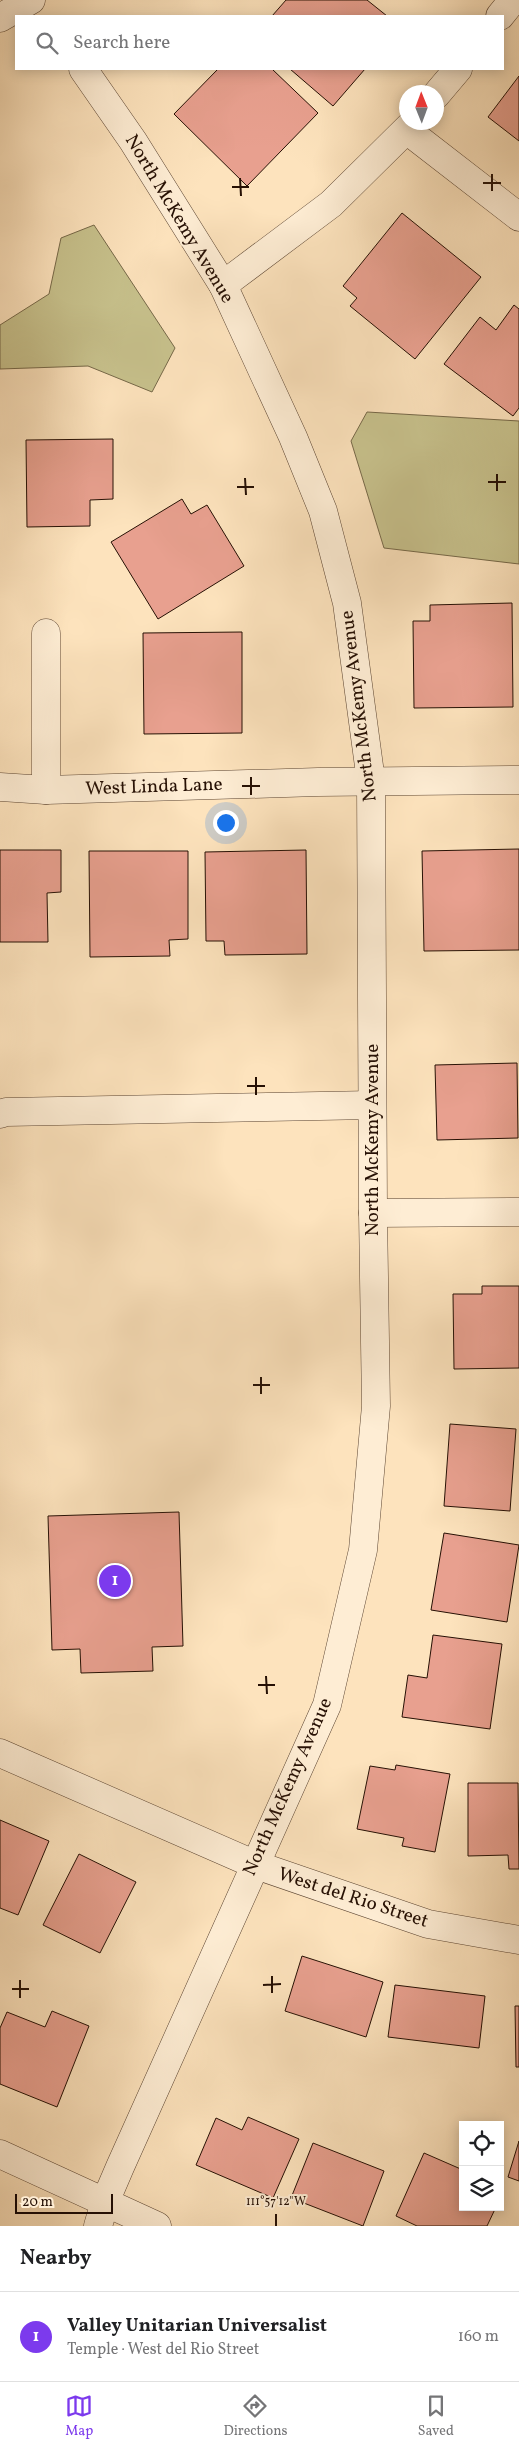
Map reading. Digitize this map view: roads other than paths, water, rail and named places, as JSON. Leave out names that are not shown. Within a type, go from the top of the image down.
[{"type":"street","points":[[0,18],[31,0]]},
{"type":"street","points":[[36,0],[46,15]]},
{"type":"street","points":[[501,15],[513,0]]},
{"type":"street","name":"North McKemy Avenue","points":[[84,70],[133,141],[223,285],[293,437],[323,511],[346,603],[371,781],[372,1105],[376,1406],[363,1550],[327,1705],[256,1865],[240,1896],[101,2214]]},
{"type":"street","points":[[444,86],[457,70]]},
{"type":"street","points":[[223,285],[331,204],[408,130]]},
{"type":"street","points":[[415,130],[519,217]]},
{"type":"street","points":[[46,633],[46,790]]},
{"type":"street","name":"West Linda Lane","points":[[0,787],[46,790],[371,781],[519,780]]},
{"type":"street","points":[[0,1114],[6,1112],[372,1105]]},
{"type":"street","points":[[373,1213],[519,1212]]},
{"type":"street","name":"West del Rio Street","points":[[0,1753],[256,1865],[428,1924],[519,1940]]},
{"type":"street","points":[[0,2154],[101,2214],[157,2226]]},
{"type":"place","name":"Valley Unitarian Universalist","points":[[115,1581]]}]
